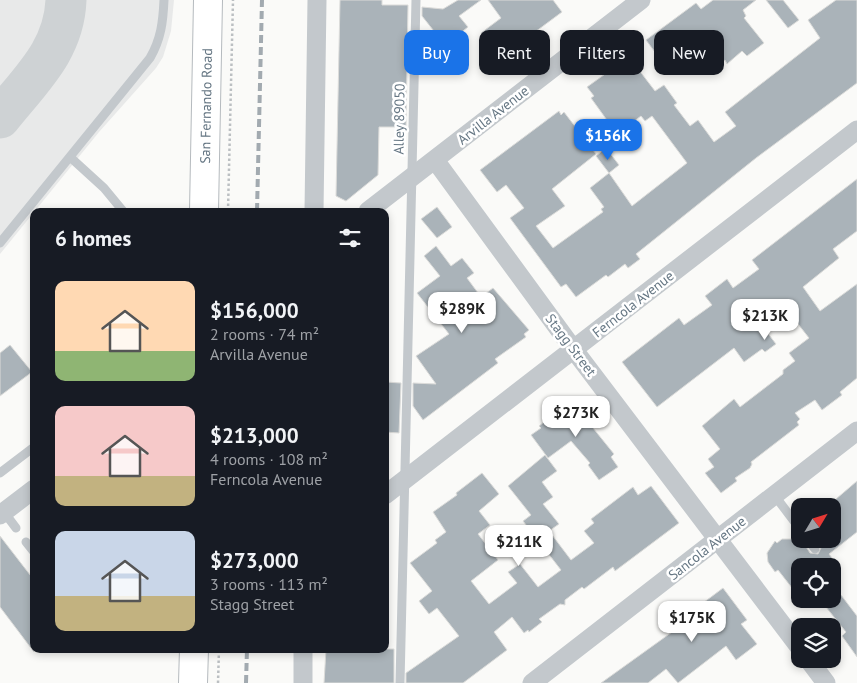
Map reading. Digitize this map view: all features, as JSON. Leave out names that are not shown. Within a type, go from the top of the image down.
[{"type":"main road","name":"San Fernando Road","points":[[204,208],[208,0]]},
{"type":"main road","points":[[193,683],[194,653]]},
{"type":"street","points":[[314,208],[317,0]]},
{"type":"street","name":"Arvilla Avenue","points":[[372,208],[641,0]]},
{"type":"street","name":"Ferncola Avenue","points":[[389,492],[857,130]]},
{"type":"street","name":"Stagg Street","points":[[435,160],[574,350],[791,636]]},
{"type":"street","name":"Sancola Avenue","points":[[532,683],[857,431]]},
{"type":"street","points":[[2,514],[30,491]]},
{"type":"street","points":[[303,683],[304,653]]},
{"type":"street","points":[[815,668],[826,683]]},
{"type":"lane","points":[[0,242],[150,58],[159,43],[163,24],[164,0]]},
{"type":"lane","name":"Alley 89050","points":[[400,683],[416,0]]},
{"type":"lane","points":[[70,157],[98,182],[120,208]]},
{"type":"lane","points":[[0,473],[30,450]]},
{"type":"lane","points":[[774,496],[791,518]]},
{"type":"lane","points":[[2,514],[16,528]]},
{"type":"lane","points":[[26,542],[30,547]]},
{"type":"path","points":[[228,208],[233,0]]},
{"type":"path","points":[[218,683],[219,653]]},
{"type":"shaded area","points":[[0,0],[174,0],[171,31],[163,57],[156,68],[99,132],[37,208],[30,208],[30,217],[0,254]]},
{"type":"building","points":[[340,0],[382,0],[382,5],[408,5],[408,30],[404,30],[404,75],[407,75],[406,127],[379,127],[378,175],[346,201],[336,196]]},
{"type":"building","points":[[458,0],[481,0],[459,16],[468,27],[464,30],[433,30],[422,16],[422,7],[443,9]]},
{"type":"building","points":[[488,0],[553,0],[562,12],[538,30],[485,30],[501,18]]},
{"type":"building","points":[[713,0],[756,0],[743,10],[746,16],[744,18],[764,43],[747,56],[742,51],[727,64],[724,61],[724,30],[660,30],[696,3],[701,9]]},
{"type":"building","points":[[766,0],[783,0],[799,20],[788,28]]},
{"type":"building","points":[[836,0],[857,0],[857,83],[756,158],[636,254],[640,259],[628,268],[625,264],[576,297],[566,284],[561,287],[510,218],[524,208],[506,185],[497,192],[480,170],[559,111],[561,115],[564,112],[596,154],[552,189],[565,206],[536,226],[553,248],[603,212],[601,209],[604,207],[590,188],[609,173],[632,206],[687,163],[652,116],[645,121],[641,116],[617,134],[591,98],[594,96],[587,87],[604,75],[643,75],[655,91],[664,85],[677,103],[674,105],[690,126],[698,120],[714,142],[736,126],[725,112],[820,38],[808,20]]},
{"type":"building","points":[[654,34],[654,51],[646,40]]},
{"type":"building","points":[[606,148],[619,165],[609,173],[596,156]]},
{"type":"building","points":[[857,179],[857,231],[833,249],[839,258],[803,287],[820,311],[857,284],[857,378],[840,392],[842,395],[822,410],[815,400],[795,413],[800,419],[797,422],[799,425],[751,462],[750,468],[735,478],[737,481],[721,493],[705,473],[714,467],[708,459],[720,449],[702,426],[734,399],[740,407],[783,374],[783,370],[795,361],[789,353],[809,338],[780,301],[756,318],[776,344],[765,352],[762,349],[744,362],[734,348],[657,407],[622,362],[679,318],[684,325],[712,305],[705,296],[727,279],[733,288],[759,269],[752,260]]},
{"type":"building","points":[[437,207],[452,227],[437,238],[421,219]]},
{"type":"building","points":[[436,246],[451,266],[462,258],[474,273],[467,278],[481,297],[493,288],[529,330],[524,334],[526,337],[495,359],[498,363],[423,420],[413,406],[413,383],[436,384],[416,356],[449,334],[417,293],[440,276],[424,256]]},
{"type":"building","points":[[10,345],[30,370],[30,374],[0,396],[0,353]]},
{"type":"building","points":[[389,382],[401,383],[399,433],[389,432]]},
{"type":"building","points":[[580,400],[593,416],[591,418],[596,423],[593,428],[614,454],[611,457],[618,467],[599,480],[588,465],[590,463],[571,441],[548,458],[531,435],[557,412]]},
{"type":"building","points":[[545,455],[557,471],[542,482],[553,497],[543,504],[559,524],[549,531],[571,560],[594,543],[584,531],[594,523],[591,519],[633,487],[638,495],[651,486],[679,523],[615,571],[613,567],[584,589],[582,587],[565,600],[565,605],[560,604],[539,619],[542,622],[529,632],[528,630],[524,633],[512,617],[494,632],[507,650],[463,683],[406,683],[406,673],[459,636],[437,608],[429,614],[419,601],[432,591],[410,563],[437,543],[435,540],[446,532],[433,512],[457,495],[456,493],[482,473],[499,494],[479,511],[490,525],[478,534],[498,560],[471,581],[489,604],[517,583],[508,572],[520,564],[538,587],[561,570],[523,521],[531,515],[508,486]]},
{"type":"building","points":[[857,481],[857,532],[841,545],[841,498],[837,498]]},
{"type":"building","points":[[0,536],[30,575],[30,647],[0,607]]},
{"type":"building","points":[[782,539],[791,539],[791,548],[807,548],[810,553],[818,554],[821,548],[837,548],[829,554],[832,558],[791,558],[791,587],[778,570],[775,572],[768,562],[767,553],[775,541],[777,543]]},
{"type":"building","points":[[723,588],[747,620],[741,624],[757,644],[736,660],[726,646],[678,683],[666,669],[648,683],[601,683],[679,627],[678,625]]},
{"type":"building","points":[[841,595],[857,616],[857,657],[842,636],[846,632],[841,626],[841,618],[835,618],[827,608],[841,608]]},
{"type":"building","points":[[389,649],[394,649],[394,683],[324,683],[326,653],[389,653]]},
{"type":"taxiway","points":[[0,118],[44,64],[52,50],[64,18],[66,0]]},
{"type":"railway","points":[[257,208],[262,0]]},
{"type":"railway","points":[[246,683],[247,653]]}]
